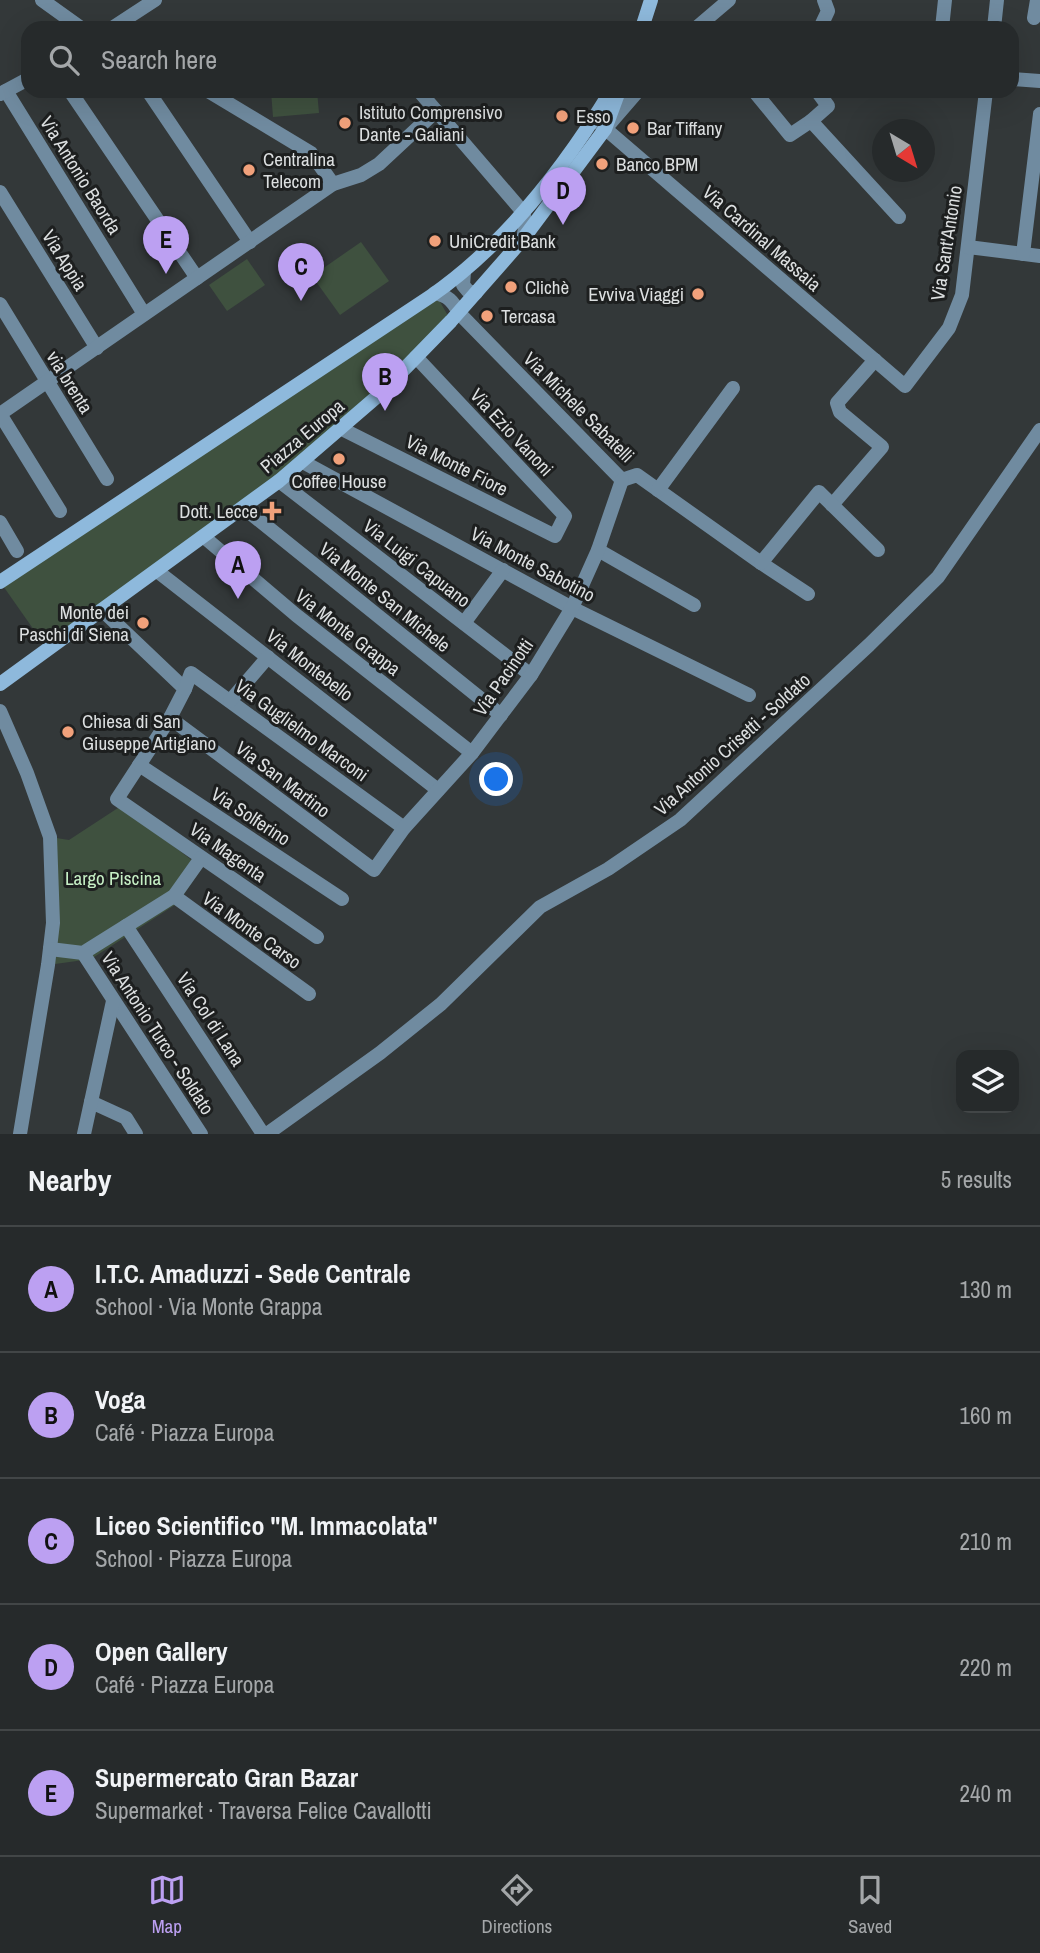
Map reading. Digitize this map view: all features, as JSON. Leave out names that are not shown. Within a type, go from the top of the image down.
[{"type":"main road","points":[[644,21],[651,0]]},
{"type":"main road","name":"Piazza Europa","points":[[0,582],[435,293],[463,278],[599,124],[608,98]]},
{"type":"main road","name":"Piazza Europa","points":[[0,684],[244,508],[342,429],[459,313],[523,239],[615,98]]},
{"type":"street","points":[[42,0],[71,21]]},
{"type":"street","points":[[119,21],[135,4],[155,0]]},
{"type":"street","points":[[706,21],[729,0]]},
{"type":"street","points":[[823,21],[828,10],[824,0]]},
{"type":"street","points":[[943,21],[945,0]]},
{"type":"street","points":[[995,21],[997,0]]},
{"type":"street","points":[[1034,18],[1037,0]]},
{"type":"street","points":[[1019,80],[1040,81]]},
{"type":"street","points":[[3,92],[21,83]]},
{"type":"street","name":"Via Antonio Baorda","points":[[3,92],[144,314]]},
{"type":"street","points":[[75,98],[197,278]]},
{"type":"street","points":[[153,98],[250,242]]},
{"type":"street","points":[[220,98],[311,153],[333,184]]},
{"type":"street","points":[[425,98],[523,212],[526,223],[523,239]]},
{"type":"street","points":[[599,124],[630,98]]},
{"type":"street","points":[[760,98],[790,135],[828,106],[822,98]]},
{"type":"street","name":"Via Sant'Antonio","points":[[905,386],[949,328],[962,295],[985,98]]},
{"type":"street","points":[[60,511],[0,414],[333,184],[361,175],[379,164],[436,111]]},
{"type":"street","points":[[1023,254],[1040,114]]},
{"type":"street","points":[[811,121],[900,217]]},
{"type":"street","name":"Via Cardinal Massaia","points":[[599,124],[905,386]]},
{"type":"street","name":"Via Appia","points":[[0,192],[97,348]]},
{"type":"street","points":[[968,247],[1040,256]]},
{"type":"street","points":[[463,278],[468,291],[476,293]]},
{"type":"street","points":[[459,313],[463,278]]},
{"type":"street","name":"Via Michele Sabatelli","points":[[435,293],[446,296],[454,303],[459,313],[622,480],[637,475],[808,594]]},
{"type":"street","name":"via brenta","points":[[0,304],[107,479]]},
{"type":"street","name":"Via Ezio Vanoni","points":[[416,357],[565,516],[555,536]]},
{"type":"street","points":[[832,505],[882,447],[840,412],[837,402],[875,360]]},
{"type":"street","points":[[658,489],[733,388]]},
{"type":"street","name":"Via Monte Fiore","points":[[342,429],[555,536]]},
{"type":"street","name":"Via Antonio Crisetti - Soldato","points":[[265,1134],[380,1053],[441,1004],[540,907],[608,869],[680,820],[938,578],[1040,430]]},
{"type":"street","name":"Via Monte Sabotino","points":[[303,461],[572,608],[748,695]]},
{"type":"street","name":"Via Pacinotti","points":[[374,870],[404,828],[472,753],[531,675],[572,608],[598,550],[622,480]]},
{"type":"street","name":"Via Luigi Capuano","points":[[279,481],[531,675]]},
{"type":"street","points":[[761,563],[819,492],[878,550]]},
{"type":"street","name":"Via Monte San Michele","points":[[244,508],[501,715]]},
{"type":"street","points":[[0,522],[17,551]]},
{"type":"street","name":"Via Monte Grappa","points":[[204,537],[296,615],[472,753]]},
{"type":"street","points":[[598,550],[694,606]]},
{"type":"street","name":"Via Montebello","points":[[157,570],[438,790]]},
{"type":"street","points":[[464,623],[503,570]]},
{"type":"street","points":[[102,610],[185,689],[170,719],[139,765]]},
{"type":"street","points":[[230,701],[268,657]]},
{"type":"street","name":"Via Guglielmo Marconi","points":[[185,689],[191,673],[404,828]]},
{"type":"street","points":[[0,711],[27,773],[50,837],[53,923],[20,1134]]},
{"type":"street","name":"Via San Martino","points":[[170,719],[374,870]]},
{"type":"street","name":"Via Magenta","points":[[139,765],[117,799],[317,937]]},
{"type":"street","name":"Via Solferino","points":[[139,765],[342,899]]},
{"type":"street","points":[[50,949],[83,953],[174,896],[201,858]]},
{"type":"street","name":"Via Monte Carso","points":[[174,896],[309,994]]},
{"type":"street","name":"Via Col di Lana","points":[[126,926],[265,1134]]},
{"type":"street","name":"Via Antonio Turco - Soldato","points":[[83,953],[201,1134]]},
{"type":"street","points":[[84,1134],[113,1001]]},
{"type":"street","points":[[91,1102],[125,1118],[135,1134]]},
{"type":"green space","points":[[272,98],[318,98],[319,113],[273,117]]},
{"type":"green space","points":[[361,242],[389,281],[340,315],[312,276]]},
{"type":"green space","points":[[247,259],[265,285],[227,311],[209,285]]},
{"type":"green space","points":[[435,293],[451,321],[342,429],[48,650],[1,583]]},
{"type":"green space","name":"Largo Piscina","points":[[121,806],[202,868],[178,903],[91,959],[48,965],[50,837],[69,840]]},
{"type":"place","name":"Esso","points":[[562,116]]},
{"type":"place","name":"Istituto Comprensivo Dante - Galiani","points":[[345,123]]},
{"type":"place","name":"Bar Tiffany","points":[[633,128]]},
{"type":"place","name":"Banco BPM","points":[[602,164]]},
{"type":"place","name":"Centralina Telecom","points":[[249,170]]},
{"type":"place","name":"Open Gallery","points":[[563,225]]},
{"type":"place","name":"UniCredit Bank","points":[[435,241]]},
{"type":"place","name":"Supermercato Gran Bazar","points":[[166,274]]},
{"type":"place","name":"Clichè","points":[[511,287]]},
{"type":"place","name":"Evviva Viaggi","points":[[698,294]]},
{"type":"place","name":"Liceo Scientifico \"M. Immacolata\"","points":[[301,301]]},
{"type":"place","name":"Tercasa","points":[[487,316]]},
{"type":"place","name":"Voga","points":[[385,411]]},
{"type":"place","name":"Coffee House","points":[[339,459]]},
{"type":"place","name":"Dott. Lecce","points":[[272,511]]},
{"type":"place","name":"I.T.C. Amaduzzi - Sede Centrale","points":[[238,599]]},
{"type":"place","name":"Monte dei Paschi di Siena","points":[[143,623]]},
{"type":"place","name":"Chiesa di San Giuseppe Artigiano","points":[[68,732]]}]
